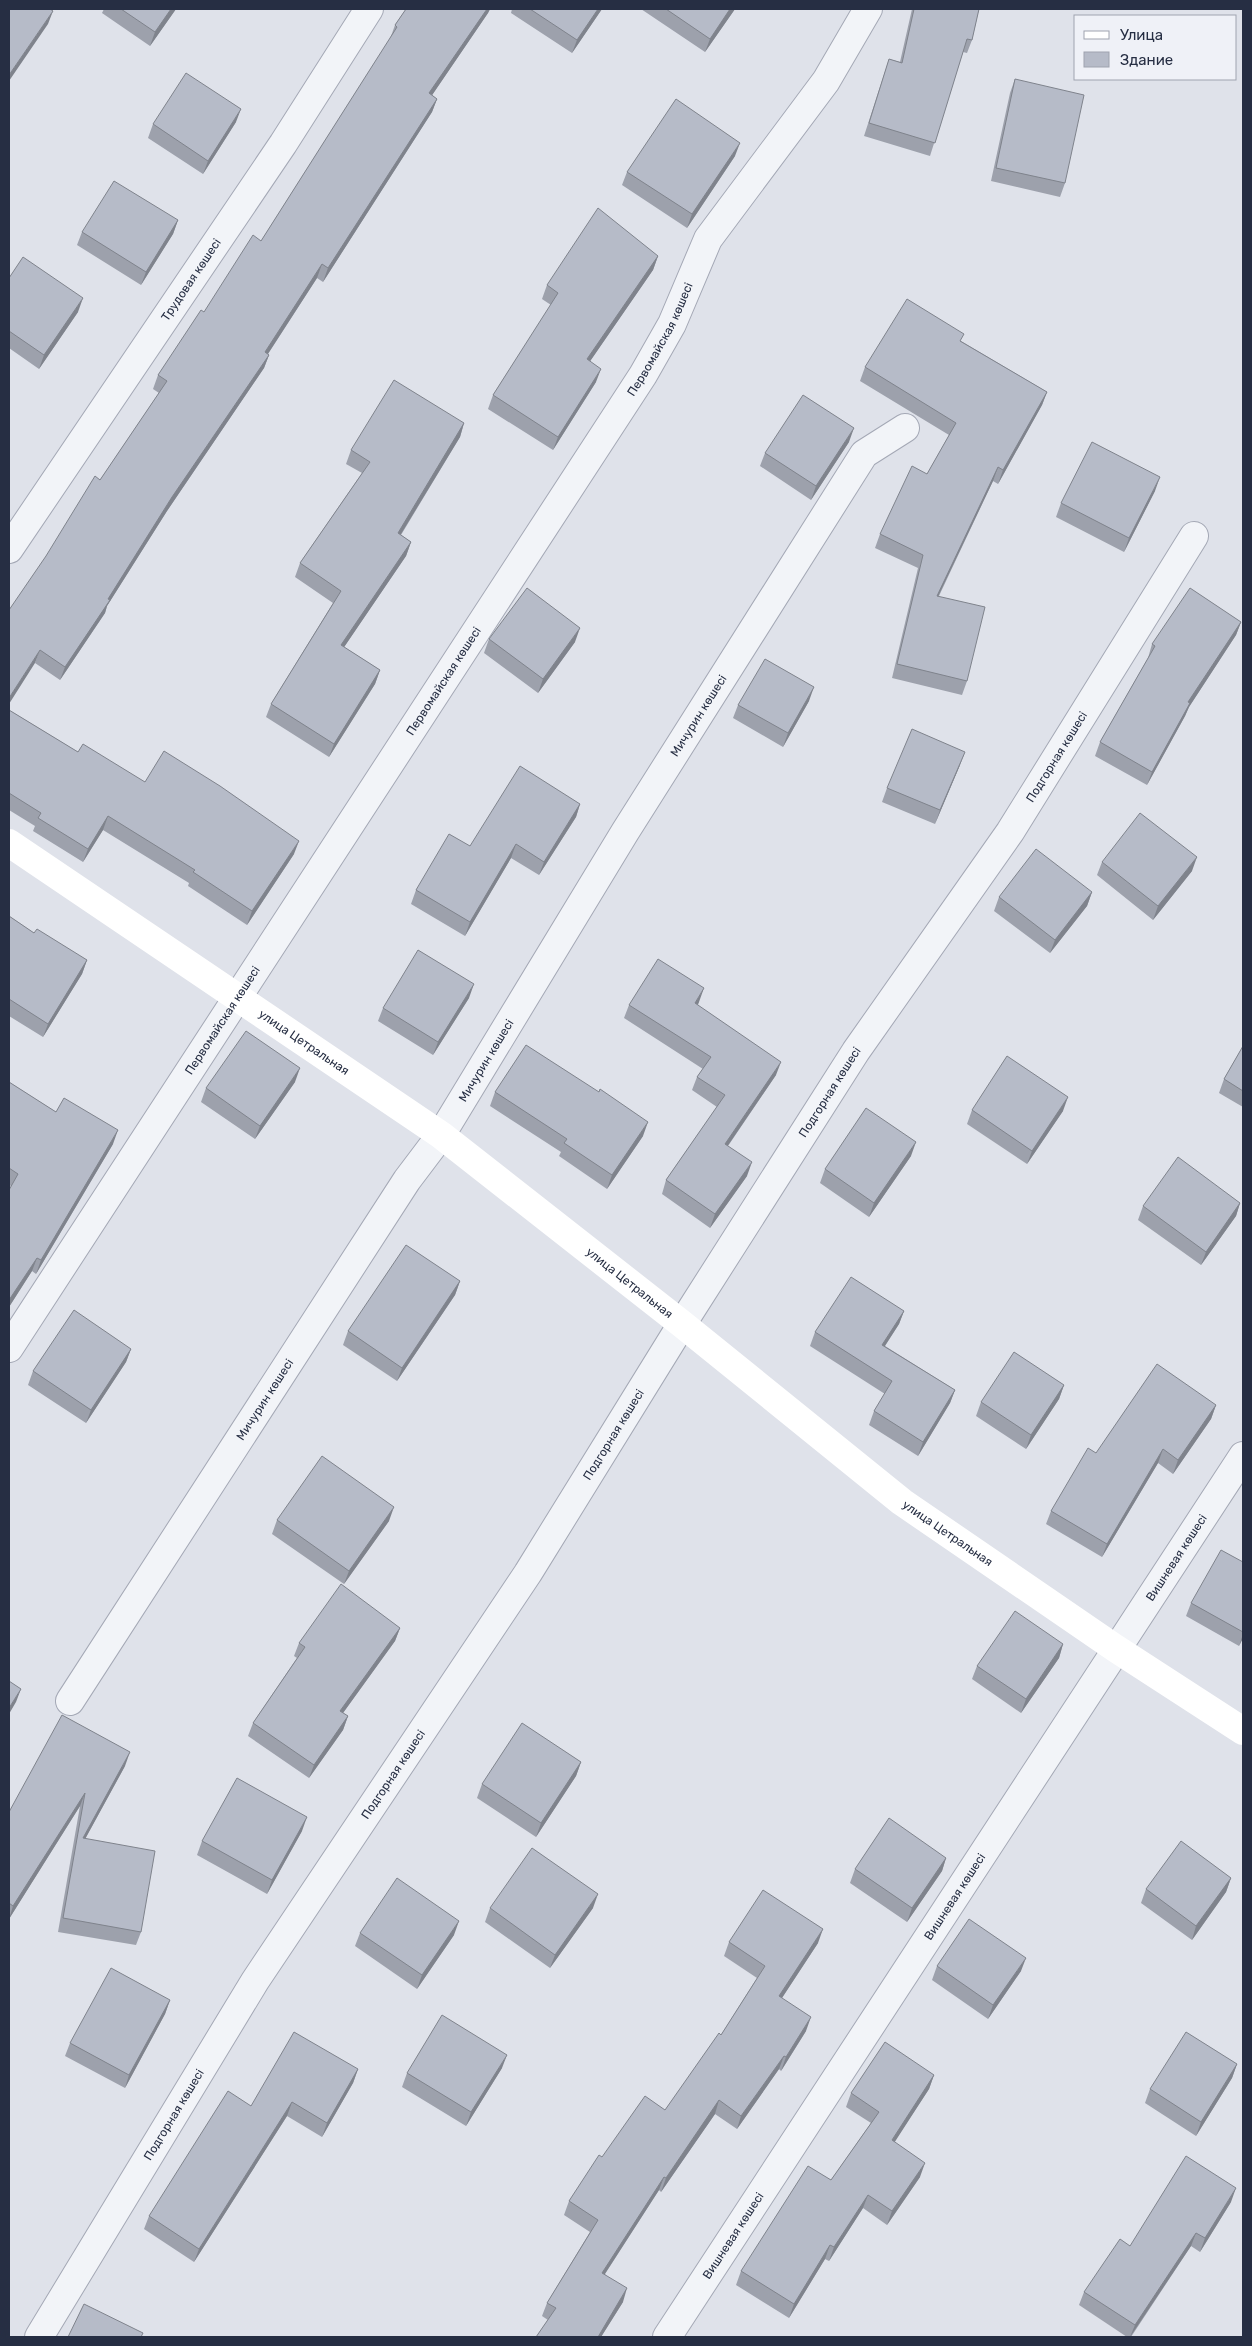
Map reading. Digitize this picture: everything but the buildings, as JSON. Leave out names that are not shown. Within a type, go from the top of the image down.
[{"type":"street","name":"Трудовая көшесі","points":[[9,549],[283,144],[369,9]]},
{"type":"street","name":"Первомайская көшесі","points":[[9,1348],[643,375],[672,324],[708,239],[826,81],[868,9]]},
{"type":"street","name":"Мичурин көшесі","points":[[70,1701],[407,1180],[441,1136],[625,832],[864,454],[905,428]]},
{"type":"street","name":"Подгорная көшесі","points":[[39,2337],[255,1981],[528,1573],[682,1324],[856,1051],[1010,832],[1194,536]]},
{"type":"street","name":"улица Цетральная","points":[[9,843],[238,996],[441,1136],[682,1324],[902,1502],[1115,1648],[1243,1731]]},
{"type":"street","name":"Вишневая көшесі","points":[[667,2337],[1115,1648],[1243,1456]]}]
